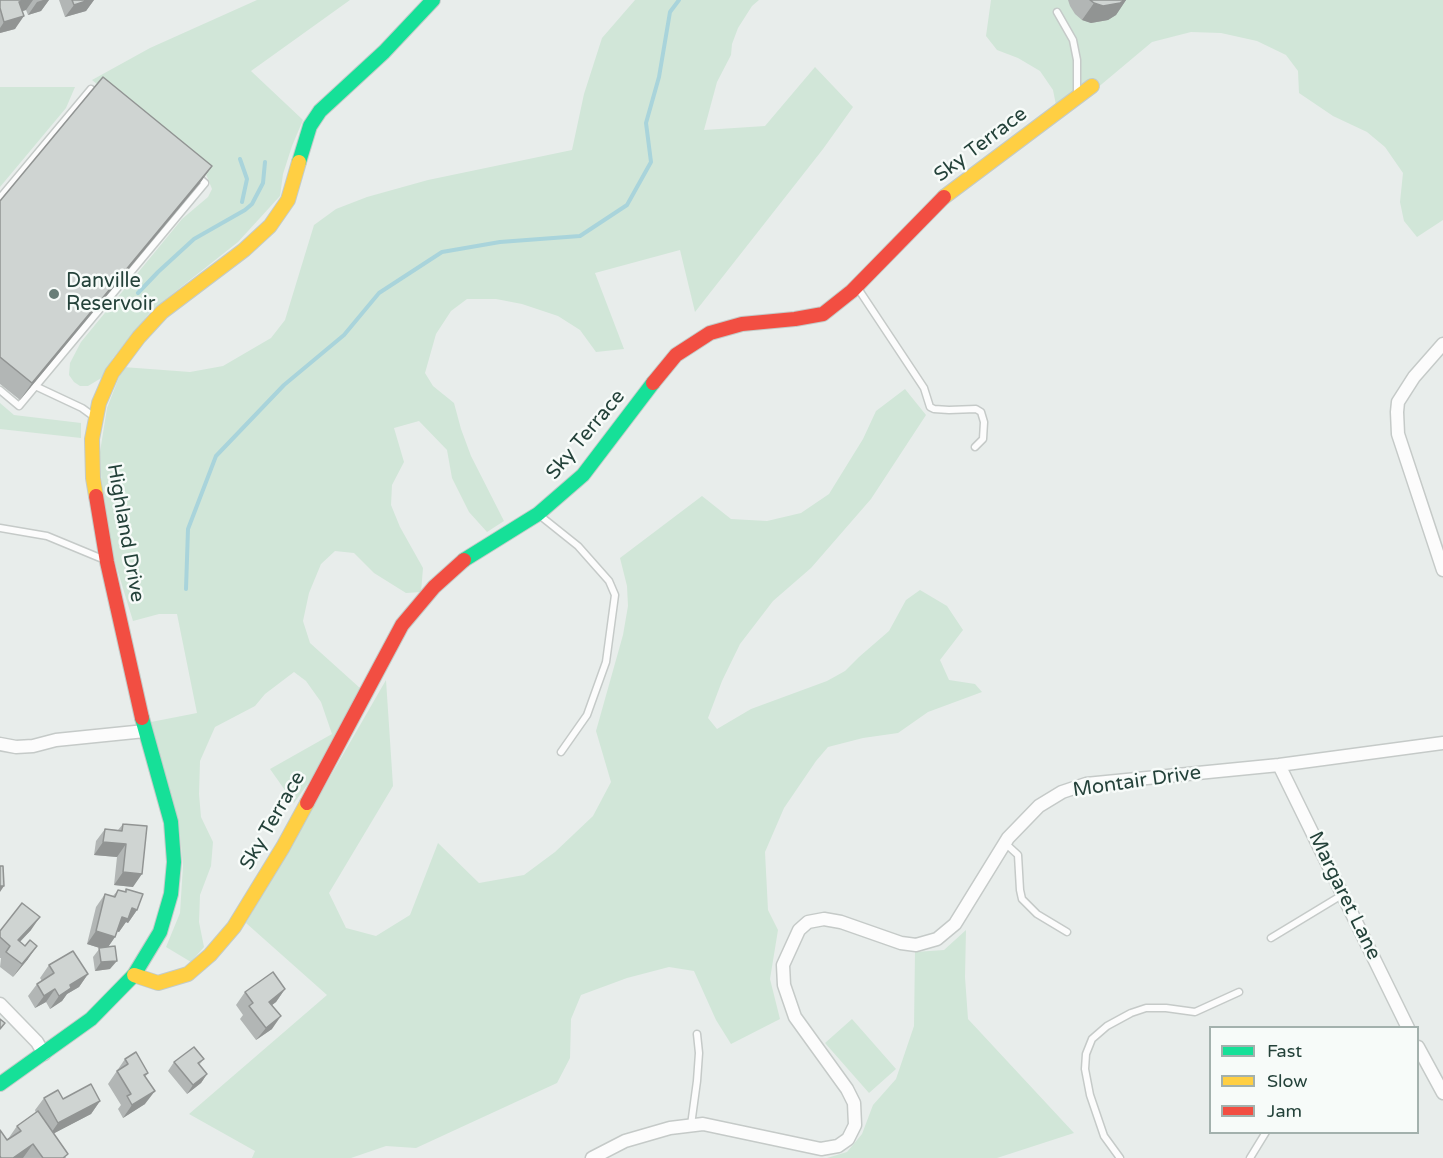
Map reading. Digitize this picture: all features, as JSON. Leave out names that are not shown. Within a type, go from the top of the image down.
[{"type":"street","name":"Highland Drive","points":[[0,1084],[91,1019],[134,975],[160,932],[171,894],[174,862],[171,822],[145,731],[107,562],[93,478],[92,439],[99,403],[112,373],[139,337],[162,312],[244,250],[270,226],[288,200],[310,126],[320,111],[384,52],[434,0]]},
{"type":"street","name":"Sky Terrace","points":[[134,975],[158,983],[188,974],[210,955],[234,927],[283,847],[402,625],[434,587],[459,563],[538,514],[583,475],[676,355],[710,333],[742,324],[795,320],[823,315],[856,287],[946,195],[1092,86]]},
{"type":"street","points":[[1443,344],[1414,377],[1398,402],[1397,412],[1398,434],[1443,570]]},
{"type":"street","points":[[0,744],[16,747],[33,746],[56,740],[145,731]]},
{"type":"street","name":"Montair Drive","points":[[592,1158],[625,1141],[669,1128],[703,1124],[821,1149],[838,1146],[848,1139],[855,1125],[854,1103],[847,1089],[795,1017],[784,985],[783,965],[799,930],[808,922],[824,919],[841,922],[901,943],[916,945],[937,939],[955,924],[1004,843],[1039,806],[1062,792],[1086,784],[1279,765],[1443,743]]},
{"type":"street","name":"Margaret Lane","points":[[1279,765],[1407,1026]]},
{"type":"street","points":[[0,1004],[37,1042],[44,1054]]},
{"type":"street","points":[[1421,1063],[1443,1093]]},
{"type":"lane","points":[[1057,12],[1070,33],[1076,51],[1077,97]]},
{"type":"lane","points":[[0,198],[91,89],[100,96]]},
{"type":"lane","points":[[0,390],[19,406],[34,385],[204,183],[187,168]]},
{"type":"lane","points":[[856,287],[924,388],[930,407],[934,410],[976,409],[981,412],[984,422],[983,439],[975,447]]},
{"type":"lane","points":[[34,385],[82,408],[96,418]]},
{"type":"lane","points":[[538,514],[578,546],[609,581],[615,595],[606,662],[587,714],[561,752]]},
{"type":"lane","points":[[0,528],[47,536],[107,562]]},
{"type":"lane","points":[[1004,843],[1018,855],[1022,899],[1037,914],[1067,932]]},
{"type":"lane","points":[[1270,938],[1343,895]]},
{"type":"lane","points":[[1120,1158],[1104,1136],[1090,1095],[1085,1069],[1086,1054],[1092,1040],[1107,1026],[1138,1011],[1154,1007],[1195,1012],[1239,992]]},
{"type":"lane","points":[[690,1125],[697,1081],[699,1053],[697,1034]]},
{"type":"lane","points":[[1250,1158],[1265,1134]]},
{"type":"green space","points":[[257,0],[350,0],[251,71],[303,120],[283,174],[280,196],[238,242],[152,310],[113,358],[103,377],[88,386],[80,386],[69,375],[70,363],[81,342],[182,219],[208,197],[212,189],[206,174],[92,80],[150,48]]},
{"type":"green space","points":[[635,0],[759,0],[752,6],[738,28],[731,55],[717,82],[704,130],[765,126],[815,67],[853,107],[823,149],[695,312],[680,250],[595,273],[624,349],[596,352],[580,330],[558,316],[522,304],[496,299],[467,299],[451,311],[436,334],[425,373],[433,386],[454,403],[471,456],[504,521],[487,532],[469,512],[452,478],[447,450],[419,421],[394,428],[404,462],[392,485],[391,505],[400,527],[423,568],[421,592],[406,593],[374,573],[354,553],[335,551],[321,564],[309,593],[303,621],[310,643],[361,689],[325,760],[294,803],[270,769],[332,734],[321,702],[306,681],[294,672],[265,694],[255,706],[215,727],[200,761],[201,817],[213,842],[211,866],[200,895],[199,922],[204,947],[191,962],[166,947],[180,913],[183,866],[179,824],[151,722],[197,713],[177,614],[159,614],[133,621],[111,549],[102,493],[100,452],[107,408],[123,367],[190,372],[223,366],[271,338],[285,320],[314,225],[336,209],[367,197],[428,180],[572,150],[584,94],[602,38]]},
{"type":"green space","points":[[991,0],[1443,0],[1443,220],[1417,237],[1404,221],[1400,202],[1403,173],[1385,147],[1367,132],[1333,116],[1299,93],[1298,71],[1286,55],[1257,41],[1221,33],[1191,32],[1152,42],[1059,120],[1053,90],[1040,71],[1018,58],[997,50],[986,36]]},
{"type":"green space","points":[[0,87],[75,87],[66,108],[0,187]]},
{"type":"green space","points":[[905,389],[926,415],[871,499],[811,568],[773,601],[740,644],[722,681],[708,718],[717,729],[751,709],[827,681],[845,671],[889,631],[906,600],[920,590],[947,606],[963,630],[940,660],[949,680],[975,684],[982,692],[928,712],[898,733],[863,738],[828,747],[784,808],[765,852],[768,910],[778,930],[770,979],[780,1019],[731,1044],[716,1020],[694,971],[669,967],[627,978],[581,995],[571,1019],[570,1058],[557,1083],[416,1148],[386,1146],[351,1158],[252,1158],[255,1151],[189,1114],[327,995],[246,923],[386,680],[393,786],[329,893],[346,928],[376,936],[410,915],[438,843],[479,883],[524,875],[555,852],[593,816],[611,782],[596,731],[623,635],[628,606],[627,586],[620,558],[702,496],[731,519],[767,521],[801,513],[829,494],[863,439],[876,411]]},
{"type":"green space","points":[[0,403],[14,415],[81,423],[81,438],[0,429]]},
{"type":"green space","points":[[966,930],[965,977],[968,1019],[1074,1133],[997,1158],[827,1158],[847,1152],[862,1134],[873,1105],[896,1079],[914,1026],[915,952],[944,950]]},
{"type":"green space","points":[[852,1019],[896,1069],[869,1093],[825,1043]]},
{"type":"building","points":[[0,0],[27,0],[19,2],[24,16],[4,22]]},
{"type":"building","points":[[72,0],[89,0],[74,5]]},
{"type":"building","points":[[1090,0],[1125,0],[1103,6]]},
{"type":"building","name":"Danville Reservoir","points":[[103,77],[212,166],[32,383],[0,357],[0,201]]},
{"type":"building","points":[[123,824],[147,826],[142,874],[123,872],[126,844],[103,842],[105,829],[122,831]]},
{"type":"building","points":[[0,866],[3,866],[4,886],[0,886]]},
{"type":"building","points":[[126,889],[143,894],[137,910],[132,908],[128,919],[122,917],[115,937],[96,931],[105,894],[115,897],[118,890],[126,892]]},
{"type":"building","points":[[22,903],[40,917],[18,940],[25,946],[30,940],[37,946],[22,964],[6,952],[10,946],[0,937],[0,931]]},
{"type":"building","points":[[115,946],[117,961],[101,962],[99,948]]},
{"type":"building","points":[[73,951],[88,974],[70,985],[71,988],[59,996],[55,989],[44,996],[37,984],[54,973],[49,965]]},
{"type":"building","points":[[273,972],[285,989],[269,1002],[281,1016],[266,1028],[249,1006],[253,1003],[245,992]]},
{"type":"building","points":[[0,1019],[5,1023],[0,1029]]},
{"type":"building","points":[[194,1047],[204,1059],[198,1063],[207,1074],[193,1085],[174,1062]]},
{"type":"building","points":[[136,1052],[148,1073],[144,1075],[155,1091],[132,1105],[127,1096],[131,1094],[117,1071],[128,1064],[125,1059]]},
{"type":"building","points":[[91,1084],[100,1101],[58,1123],[44,1098],[58,1090],[63,1099]]},
{"type":"building","points":[[38,1111],[68,1154],[63,1158],[43,1158],[33,1144],[13,1158],[1,1158],[0,1130],[7,1140],[21,1131],[17,1126]]},
{"type":"waterway","points":[[186,589],[188,529],[216,456],[284,385],[344,335],[379,293],[442,252],[500,242],[580,236],[627,205],[651,162],[646,123],[659,77],[670,12],[679,0]]},
{"type":"waterway","points":[[240,159],[247,179],[242,202]]},
{"type":"waterway","points":[[138,293],[194,239],[252,204],[263,183],[265,162]]},
{"type":"traffic: fast","points":[[299,162],[310,126],[320,111],[384,52],[433,0]]},
{"type":"traffic: fast","points":[[464,560],[538,514],[583,475],[653,383]]},
{"type":"traffic: fast","points":[[0,1084],[91,1019],[134,975],[160,932],[171,894],[174,862],[171,822],[142,718]]},
{"type":"traffic: slow","points":[[944,197],[1092,86]]},
{"type":"traffic: slow","points":[[96,496],[92,439],[99,403],[112,373],[139,337],[162,312],[244,250],[270,226],[288,200],[299,162]]},
{"type":"traffic: slow","points":[[134,975],[158,983],[188,974],[210,955],[234,927],[307,803]]},
{"type":"traffic: jam","points":[[653,383],[676,355],[710,333],[742,324],[823,314],[852,291],[944,197]]},
{"type":"traffic: jam","points":[[96,496],[107,562],[142,718]]},
{"type":"traffic: jam","points":[[307,803],[402,625],[434,587],[464,560]]},
{"type":"place","name":"Danville Reservoir","points":[[54,294]]}]
